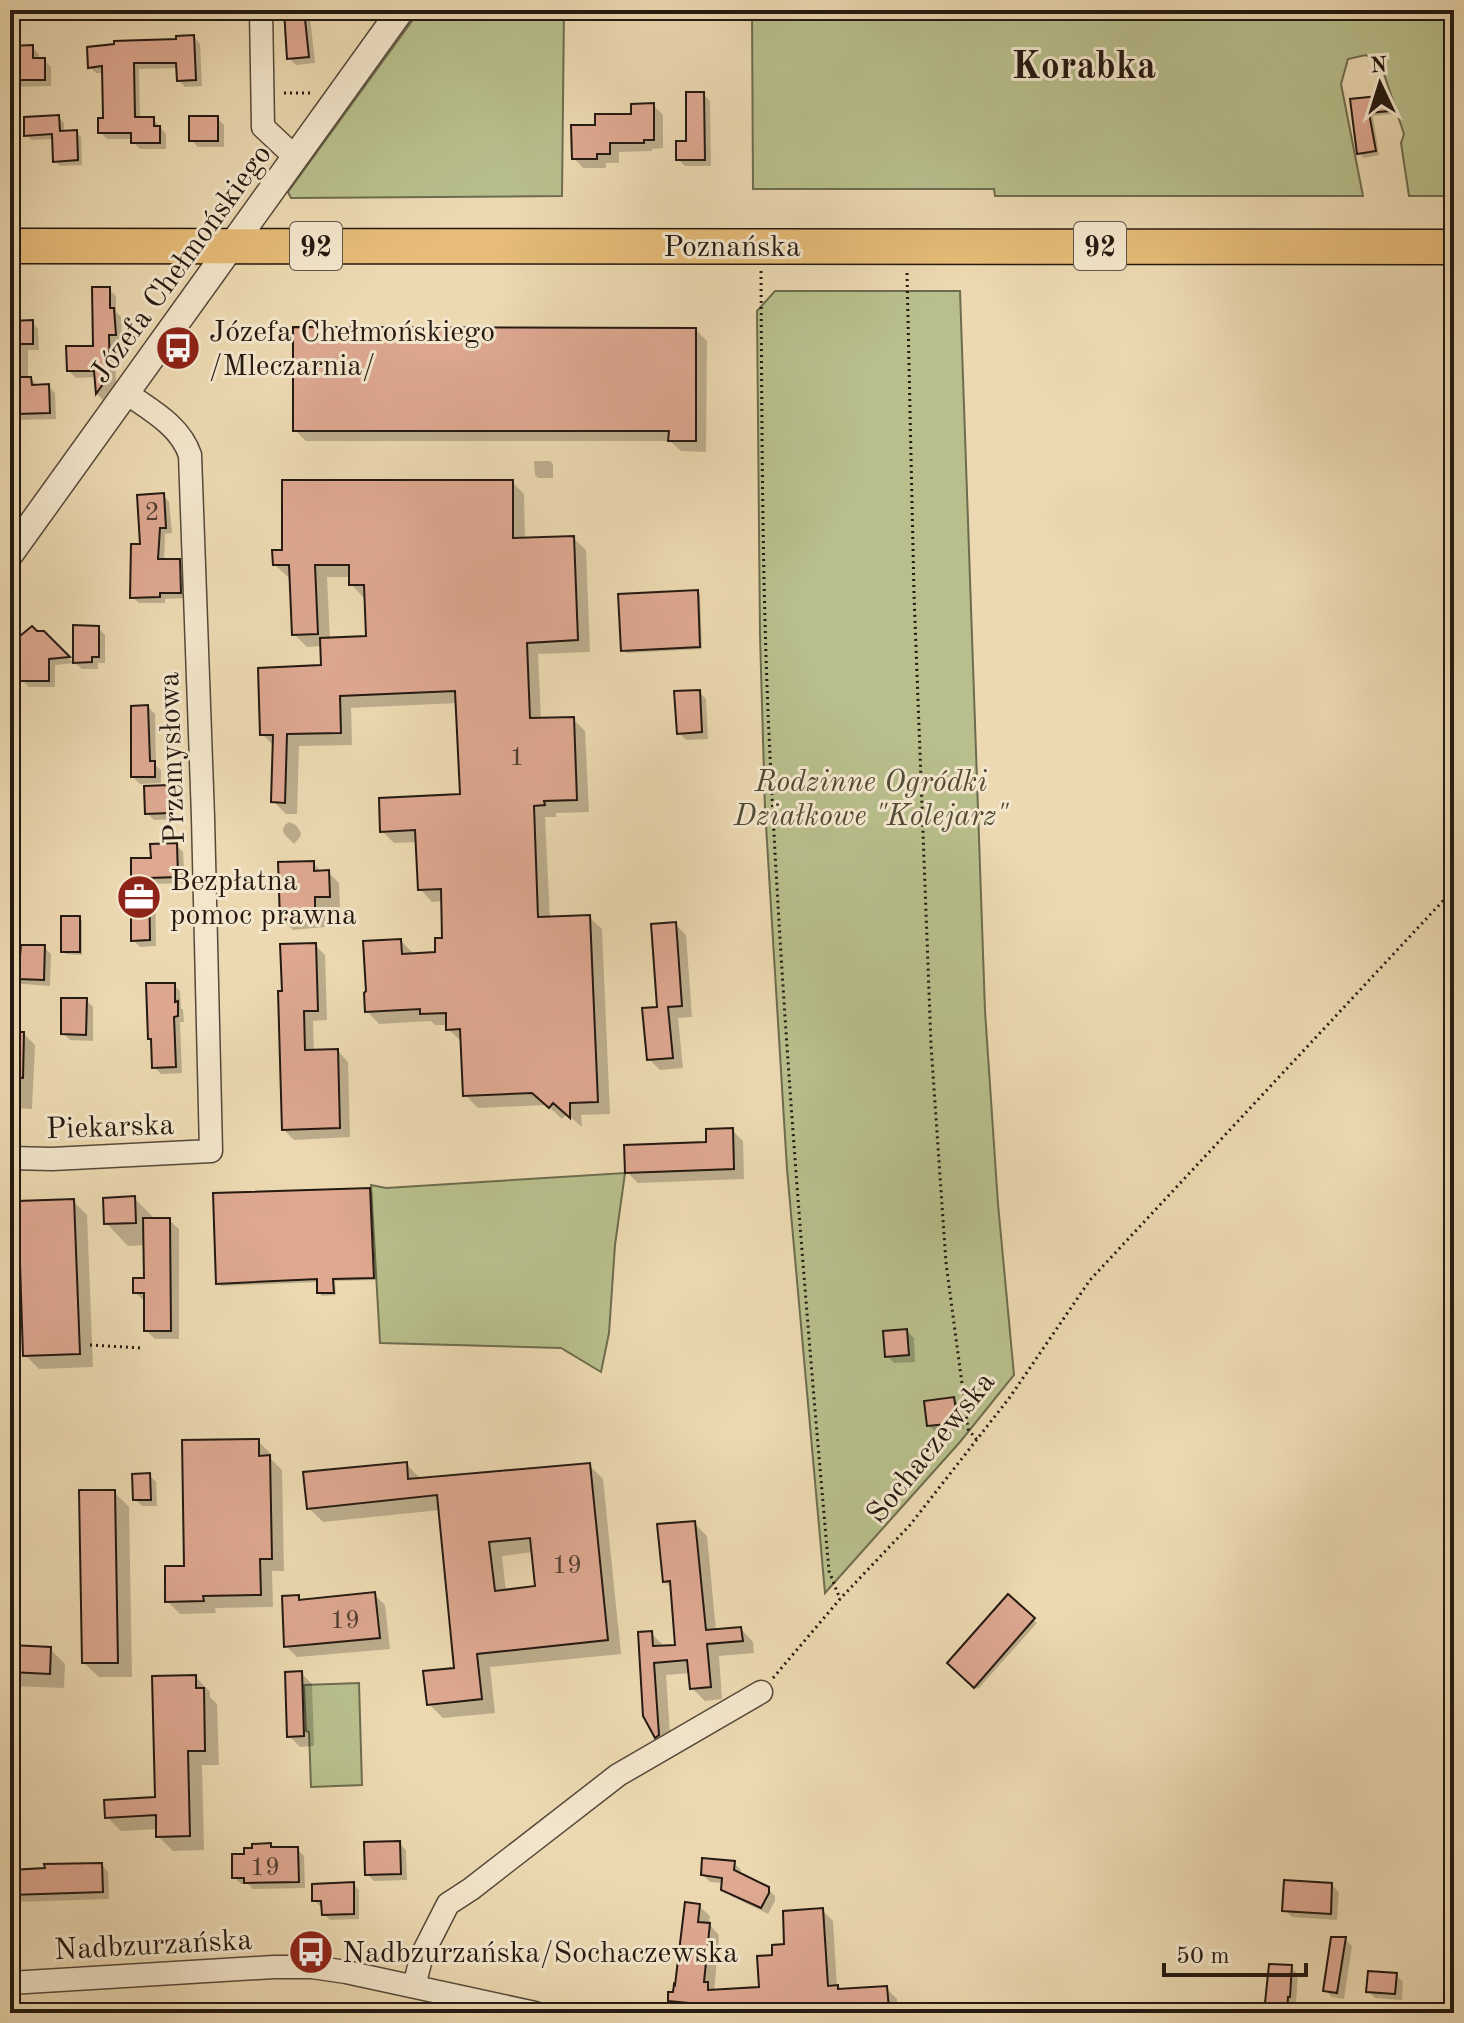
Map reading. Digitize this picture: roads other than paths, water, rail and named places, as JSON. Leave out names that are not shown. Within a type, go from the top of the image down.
[{"type":"main road","name":"Poznańska","points":[[10,246],[1454,247]]},
{"type":"street","points":[[261,10],[263,127],[296,158]]},
{"type":"street","name":"Józefa Chełmońskiego","points":[[10,554],[401,10]]},
{"type":"street","name":"Przemysłowa","points":[[125,392],[176,430],[186,442],[190,455],[203,803],[211,1151]]},
{"type":"street","name":"Piekarska","points":[[10,1158],[211,1151]]},
{"type":"street","points":[[414,1986],[422,1955],[448,1904],[618,1775],[761,1692]]},
{"type":"street","name":"Nadbzurzańska","points":[[10,1983],[300,1966],[346,1972],[535,2013]]},
{"type":"place","name":"Józefa Chełmońskiego /Mleczarnia/","points":[[178,348]]},
{"type":"place","name":"Bezpłatna pomoc prawna","points":[[139,897]]},
{"type":"place","name":"Nadbzurzańska/Sochaczewska","points":[[311,1952]]},
{"type":"district","name":"Korabka","points":[[1084,65]]},
{"type":"park label","name":"Rodzinne Ogródki Działkowe \"Kolejarz\"","points":[[871,798]]}]
